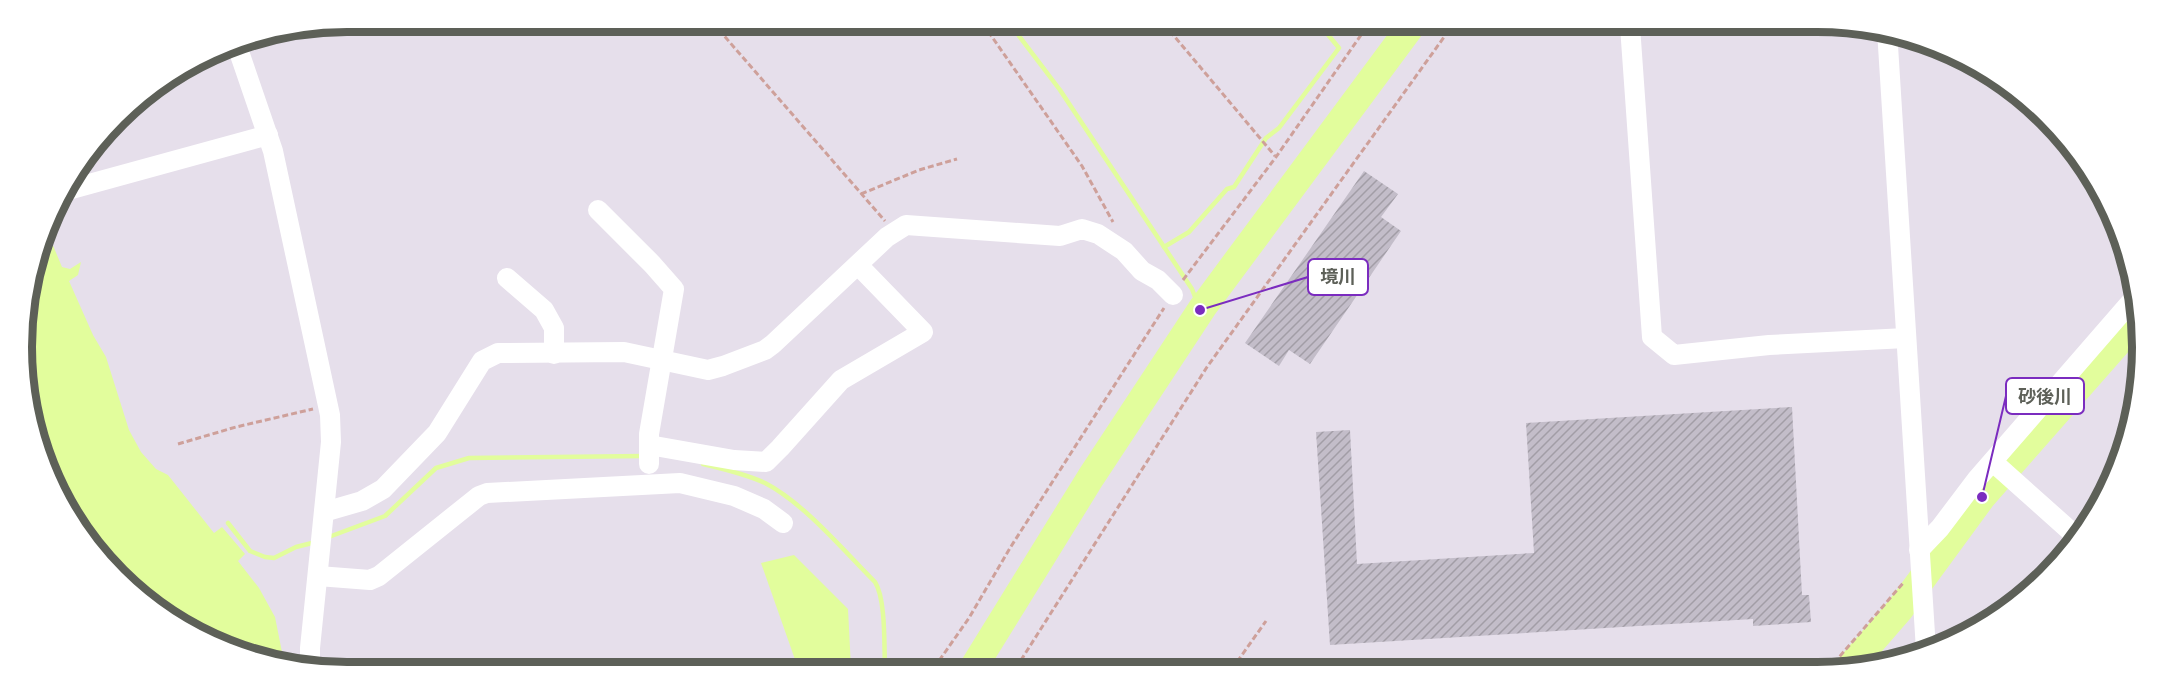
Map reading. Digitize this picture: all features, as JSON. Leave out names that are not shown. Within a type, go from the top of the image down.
[{"type":"street","points":[[1630,32],[1652,337],[1674,355],[1769,345],[1906,338]]},
{"type":"street","points":[[1888,40],[1906,338],[1915,564],[1924,604],[1926,643]]},
{"type":"street","points":[[239,51],[268,135],[281,186],[328,405],[331,442],[310,660]]},
{"type":"street","points":[[75,187],[268,135]]},
{"type":"street","points":[[598,210],[674,289],[649,434],[649,464]]},
{"type":"street","points":[[324,512],[362,501],[383,489],[437,433],[482,361],[498,353],[624,352],[708,370],[723,366],[765,350],[894,232],[906,225],[1060,236],[1082,229],[1098,234],[1124,251],[1142,270],[1158,280],[1173,294]]},
{"type":"street","points":[[649,445],[735,460],[766,462],[830,389],[841,380],[923,332],[858,265]]},
{"type":"street","points":[[507,278],[544,310],[554,328],[554,354]]},
{"type":"street","points":[[1915,564],[1977,479],[1996,464],[2129,305]]},
{"type":"street","points":[[1996,464],[2071,532]]},
{"type":"street","points":[[318,576],[370,580],[379,576],[479,496],[487,493],[680,483],[734,496],[764,509],[783,522]]},
{"type":"path","points":[[722,32],[894,232]]},
{"type":"path","points":[[989,32],[1082,166],[1109,213],[1124,251]]},
{"type":"path","points":[[1171,32],[1276,157]]},
{"type":"path","points":[[938,662],[969,618],[1010,548],[1173,294],[1199,256],[1276,157],[1363,32]]},
{"type":"path","points":[[1020,662],[1207,367],[1448,32]]},
{"type":"path","points":[[861,194],[909,174],[957,159]]},
{"type":"path","points":[[178,444],[236,427],[328,405]]},
{"type":"path","points":[[1835,662],[1915,564]]},
{"type":"path","points":[[1237,662],[1266,621]]},
{"type":"shaded area","points":[[51,240],[62,267],[70,269],[81,262],[78,275],[69,281],[93,335],[106,357],[129,430],[141,452],[156,469],[168,475],[214,533],[222,527],[245,554],[238,561],[259,588],[275,617],[283,656],[246,646],[189,620],[155,597],[124,570],[97,539],[74,505],[56,468],[42,429],[32,368],[34,306],[42,265]]},
{"type":"shaded area","points":[[794,555],[848,609],[851,662],[796,662],[761,563]]},
{"type":"building","points":[[1364,171],[1398,194],[1381,217],[1401,231],[1310,364],[1289,350],[1279,366],[1245,343]]},
{"type":"building","points":[[1792,407],[1802,595],[1809,595],[1811,622],[1753,626],[1753,619],[1330,645],[1316,432],[1350,430],[1357,564],[1534,553],[1526,423]]},
{"type":"waterway","points":[[1016,32],[1060,90],[1192,289],[1200,310]]},
{"type":"waterway","points":[[1164,247],[1189,232],[1227,189],[1234,187],[1266,138],[1279,128],[1339,48],[1326,32]]},
{"type":"waterway","points":[[977,662],[1091,477],[1203,307],[1407,32]]},
{"type":"waterway","points":[[1856,660],[1900,609],[1982,497],[2131,328]]},
{"type":"waterway","points":[[326,538],[385,516],[436,468],[469,458],[644,456]]},
{"type":"waterway","points":[[703,464],[750,477],[780,492],[823,528],[875,582],[883,611],[885,662]]},
{"type":"waterway","points":[[228,523],[250,551],[265,557],[274,558],[296,547],[316,542]]},
{"type":"place","name":"境川","points":[[1200,310]]},
{"type":"place","name":"砂後川","points":[[1982,497]]}]
